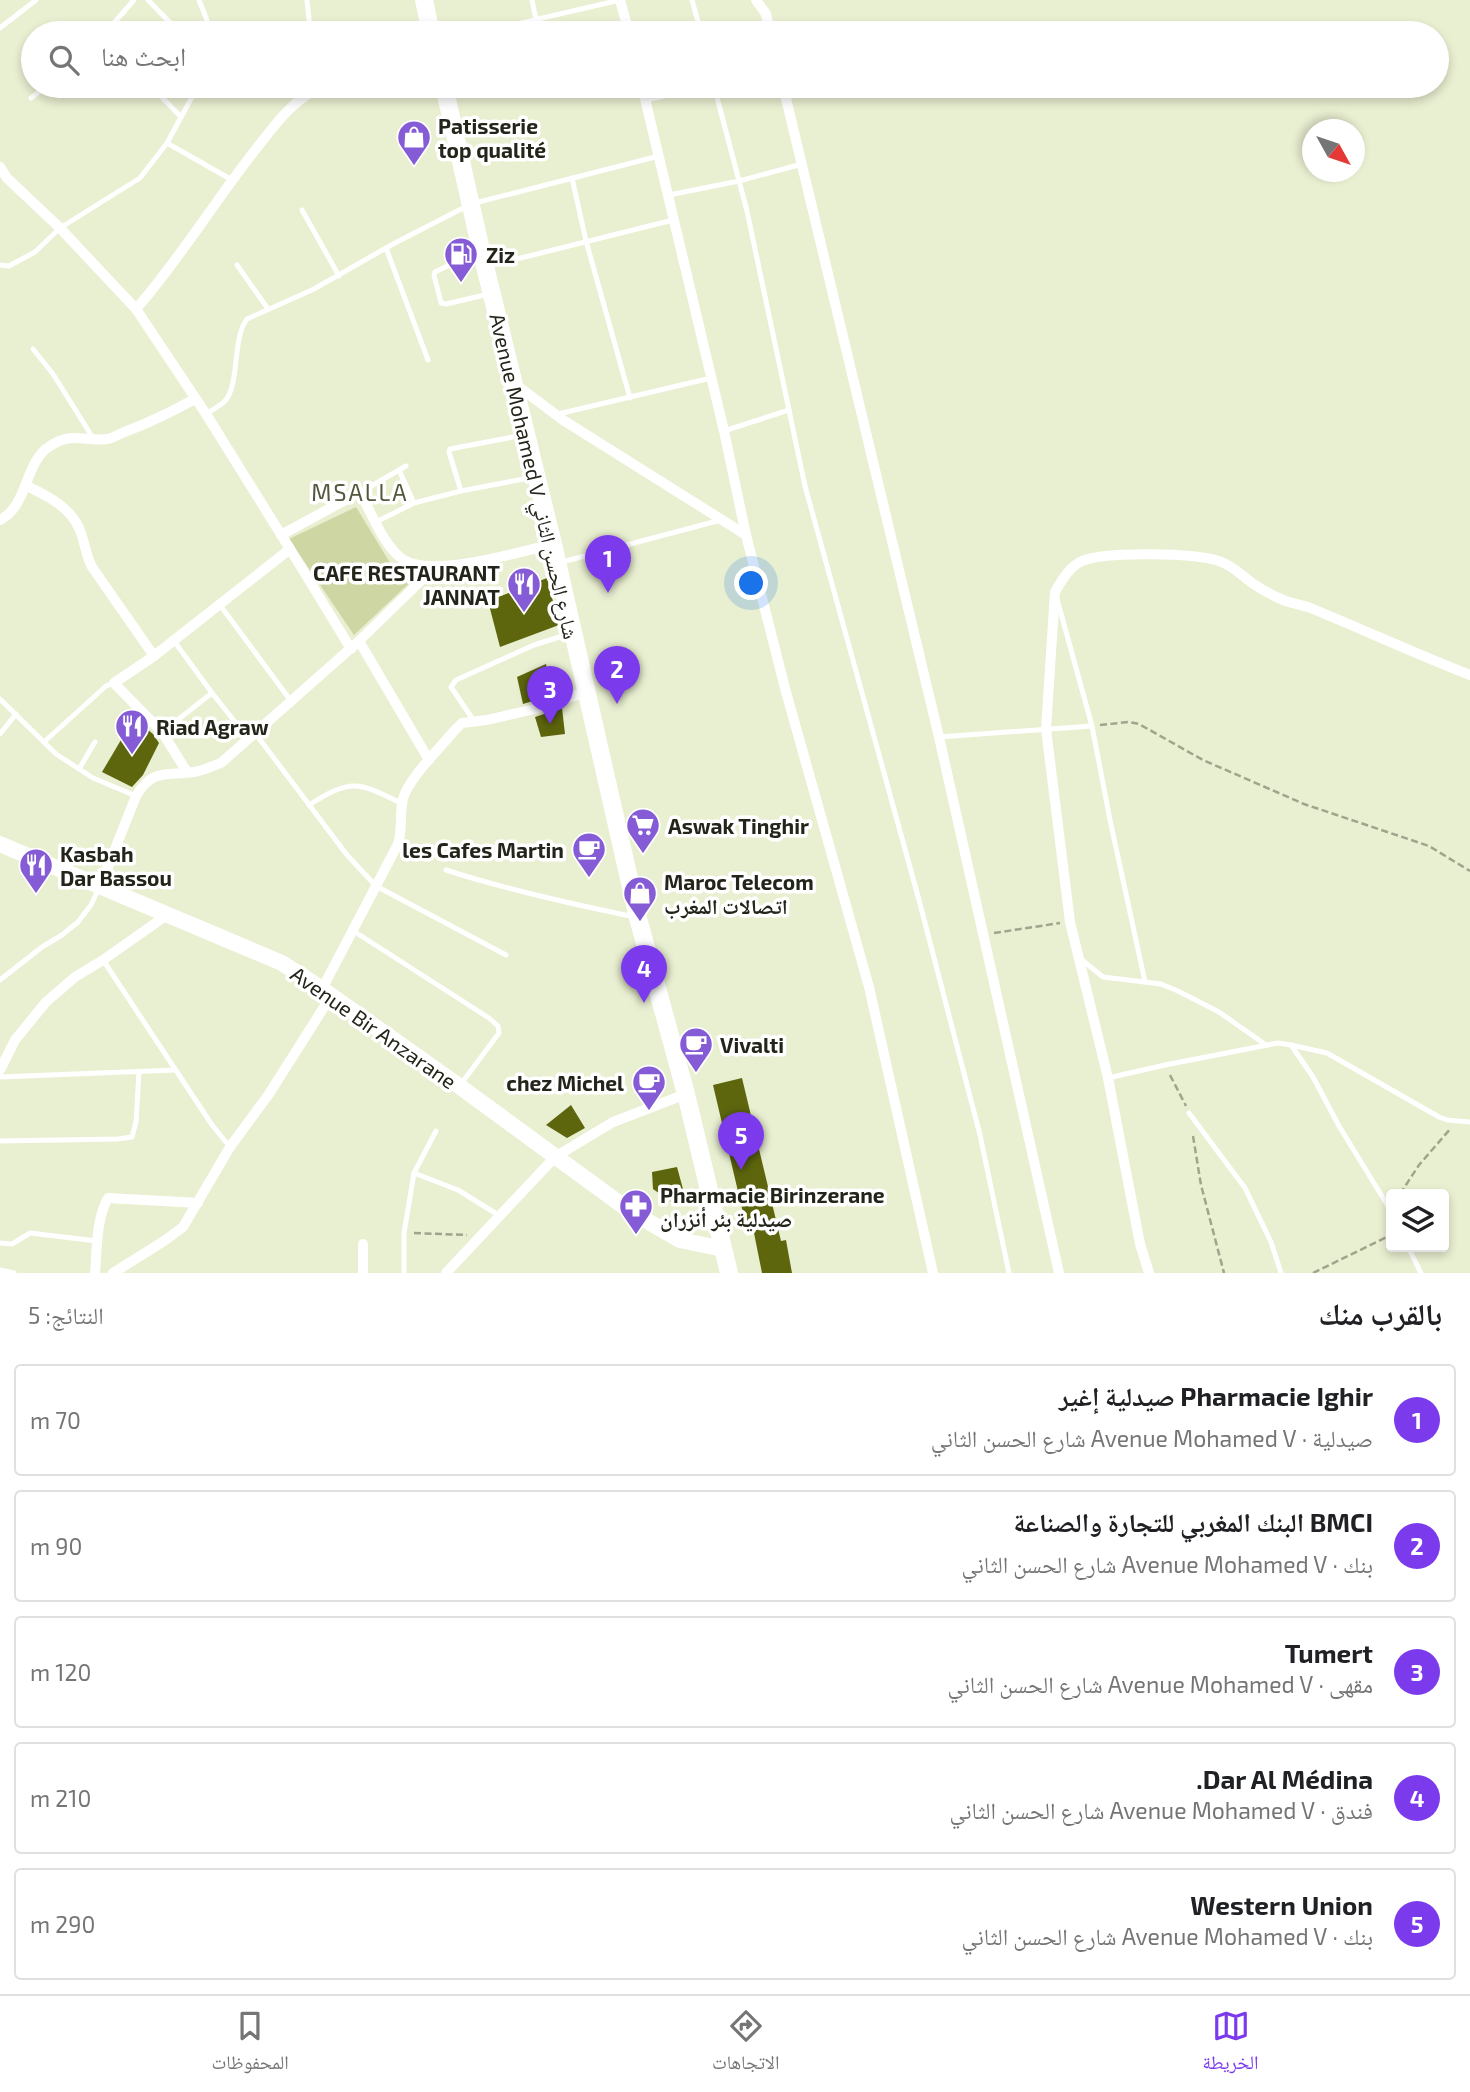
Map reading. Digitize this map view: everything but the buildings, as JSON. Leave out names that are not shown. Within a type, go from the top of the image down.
[{"type":"main road","points":[[424,0],[425,21]]},
{"type":"main road","name":"Avenue Mohamed V شارع الحسن الثاني","points":[[447,98],[554,544],[638,918],[686,1094],[729,1273]]},
{"type":"street","points":[[620,0],[626,21]]},
{"type":"street","points":[[756,0],[767,21]]},
{"type":"street","points":[[136,309],[160,282],[232,180],[286,112],[293,98]]},
{"type":"street","points":[[644,98],[724,431],[746,535],[786,692],[869,988],[933,1273]]},
{"type":"street","points":[[786,98],[939,737],[1059,1273]]},
{"type":"street","points":[[0,167],[3,182],[60,228],[136,309],[429,760]]},
{"type":"street","points":[[515,384],[555,415],[746,535]]},
{"type":"street","points":[[0,520],[8,516],[27,486],[36,458],[49,446],[79,436],[107,439],[154,421],[195,399]]},
{"type":"street","points":[[27,486],[60,503],[72,518],[79,528],[92,567],[154,656]]},
{"type":"street","points":[[281,535],[360,492],[390,547],[404,560],[435,567],[488,560],[554,544]]},
{"type":"street","points":[[187,772],[162,732],[114,683],[174,641],[290,549]]},
{"type":"street","points":[[1149,1273],[1140,1244],[1108,1078],[1070,922],[1046,729],[1055,593],[1064,575],[1080,562],[1123,555],[1182,556],[1219,561],[1237,570],[1253,584],[1284,600],[1309,607],[1470,675]]},
{"type":"street","points":[[100,887],[136,796],[144,783],[153,777],[194,772],[221,763],[355,645],[435,567]]},
{"type":"street","points":[[113,1273],[183,1227],[230,1147],[269,1094],[326,992],[352,930],[398,844],[401,803],[405,792],[429,760],[462,723],[535,709],[586,692]]},
{"type":"street","name":"Avenue Bir Anzarane","points":[[0,844],[282,963],[460,1086],[630,1211],[680,1240],[723,1249]]},
{"type":"street","points":[[0,1070],[15,1040],[46,1002],[75,977],[166,915]]},
{"type":"street","points":[[446,1273],[555,1157],[613,1122],[686,1094]]},
{"type":"street","points":[[95,1273],[97,1241],[108,1198],[198,1203]]},
{"type":"street","points":[[363,1244],[363,1273]]},
{"type":"lane","points":[[0,28],[36,0]]},
{"type":"lane","points":[[116,21],[134,0]]},
{"type":"lane","points":[[148,0],[168,21]]},
{"type":"lane","points":[[198,0],[207,21]]},
{"type":"lane","points":[[307,0],[309,21]]},
{"type":"lane","points":[[532,0],[536,20]]},
{"type":"lane","points":[[532,21],[620,0]]},
{"type":"lane","points":[[692,0],[698,21]]},
{"type":"lane","points":[[163,98],[181,117]]},
{"type":"lane","points":[[0,265],[9,266],[35,251],[60,228],[140,178],[167,143],[191,98]]},
{"type":"lane","points":[[645,101],[658,98]]},
{"type":"lane","points":[[717,98],[805,486],[916,887],[980,1135],[1009,1273]]},
{"type":"lane","points":[[167,143],[232,180]]},
{"type":"lane","points":[[206,414],[222,403],[230,393],[247,319],[339,276],[471,204],[659,156]]},
{"type":"lane","points":[[668,196],[802,164]]},
{"type":"lane","points":[[572,178],[586,241],[630,398]]},
{"type":"lane","points":[[302,210],[339,276]]},
{"type":"lane","points":[[492,293],[441,303],[435,272],[484,259],[586,241],[673,220]]},
{"type":"lane","points":[[386,248],[428,360]]},
{"type":"lane","points":[[237,265],[268,309]]},
{"type":"lane","points":[[33,349],[54,374],[93,438]]},
{"type":"lane","points":[[555,415],[711,378]]},
{"type":"lane","points":[[724,431],[789,410]]},
{"type":"lane","points":[[461,491],[450,449],[527,435]]},
{"type":"lane","points":[[360,492],[406,466]]},
{"type":"lane","points":[[399,470],[414,503]]},
{"type":"lane","points":[[376,522],[414,503],[537,477]]},
{"type":"lane","points":[[557,563],[721,520]]},
{"type":"lane","points":[[1055,593],[1092,726],[1145,982]]},
{"type":"lane","points":[[220,605],[291,701]]},
{"type":"lane","points":[[474,721],[451,687],[456,680],[534,645],[572,633]]},
{"type":"lane","points":[[174,641],[212,693],[251,735],[309,804],[347,855],[376,886],[506,955]]},
{"type":"lane","points":[[44,742],[106,686],[114,683]]},
{"type":"lane","points":[[162,732],[212,693]]},
{"type":"lane","points":[[0,699],[56,754],[93,778],[136,796]]},
{"type":"lane","points":[[0,734],[16,714]]},
{"type":"lane","points":[[939,737],[1092,726]]},
{"type":"lane","points":[[79,769],[96,742]]},
{"type":"lane","points":[[309,804],[332,790],[352,784],[368,787],[401,803]]},
{"type":"lane","points":[[446,870],[546,899],[638,918]]},
{"type":"lane","points":[[0,980],[78,922],[100,887]]},
{"type":"lane","points":[[352,930],[498,1026],[499,1033],[460,1086]]},
{"type":"lane","points":[[1080,958],[1103,977],[1161,984],[1205,1004],[1266,1046]]},
{"type":"lane","points":[[103,960],[212,1125],[230,1147]]},
{"type":"lane","points":[[1108,1078],[1284,1043],[1327,1053],[1439,1117],[1470,1122]]},
{"type":"lane","points":[[1291,1045],[1313,1077],[1339,1126],[1386,1203]]},
{"type":"lane","points":[[0,1077],[175,1070]]},
{"type":"lane","points":[[0,1141],[132,1137],[136,1122],[139,1072]]},
{"type":"lane","points":[[1189,1113],[1245,1188],[1271,1242],[1281,1273]]},
{"type":"lane","points":[[404,1273],[404,1233],[414,1173],[436,1130]]},
{"type":"lane","points":[[414,1173],[458,1190],[500,1216]]},
{"type":"lane","points":[[0,1243],[12,1244],[30,1233],[97,1241]]},
{"type":"lane","points":[[1410,1252],[1421,1273]]},
{"type":"lane","points":[[0,1270],[14,1273]]},
{"type":"path","points":[[1092,726],[1128,722],[1139,724],[1203,760],[1304,804],[1429,846],[1470,871]]},
{"type":"path","points":[[983,934],[1070,922]]},
{"type":"path","points":[[1165,1065],[1189,1113],[1201,1185],[1224,1273]]},
{"type":"path","points":[[1403,1189],[1419,1165],[1458,1121]]},
{"type":"path","points":[[404,1233],[481,1236]]},
{"type":"path","points":[[1313,1273],[1386,1237]]},
{"type":"green space","points":[[356,507],[395,571],[412,569],[420,573],[354,635],[289,539]]},
{"type":"place","name":"Patisserie top qualité","points":[[414,167]]},
{"type":"place","name":"Ziz","points":[[461,284]]},
{"type":"place","name":"Pharmacie Ighir صيدلية إغير","points":[[608,593]]},
{"type":"place","name":"CAFE RESTAURANT JANNAT","points":[[524,614]]},
{"type":"place","name":"BMCI البنك المغربي للتجارة والصناعة","points":[[617,704]]},
{"type":"place","name":"Tumert","points":[[550,724]]},
{"type":"place","name":"Riad Agraw","points":[[132,756]]},
{"type":"place","name":"Aswak Tinghir","points":[[643,855]]},
{"type":"place","name":"les Cafes Martin","points":[[589,879]]},
{"type":"place","name":"Kasbah Dar Bassou","points":[[36,895]]},
{"type":"place","name":"Maroc Telecom اتصالات المغرب","points":[[640,923]]},
{"type":"place","name":"Dar Al Médina.","points":[[644,1003]]},
{"type":"place","name":"Vivalti","points":[[696,1074]]},
{"type":"place","name":"chez Michel","points":[[649,1112]]},
{"type":"place","name":"Western Union","points":[[741,1170]]},
{"type":"place","name":"Pharmacie Birinzerane صيدلية بئر أنزران","points":[[636,1236]]},
{"type":"district","name":"MSALLA","points":[[360,492]]}]
